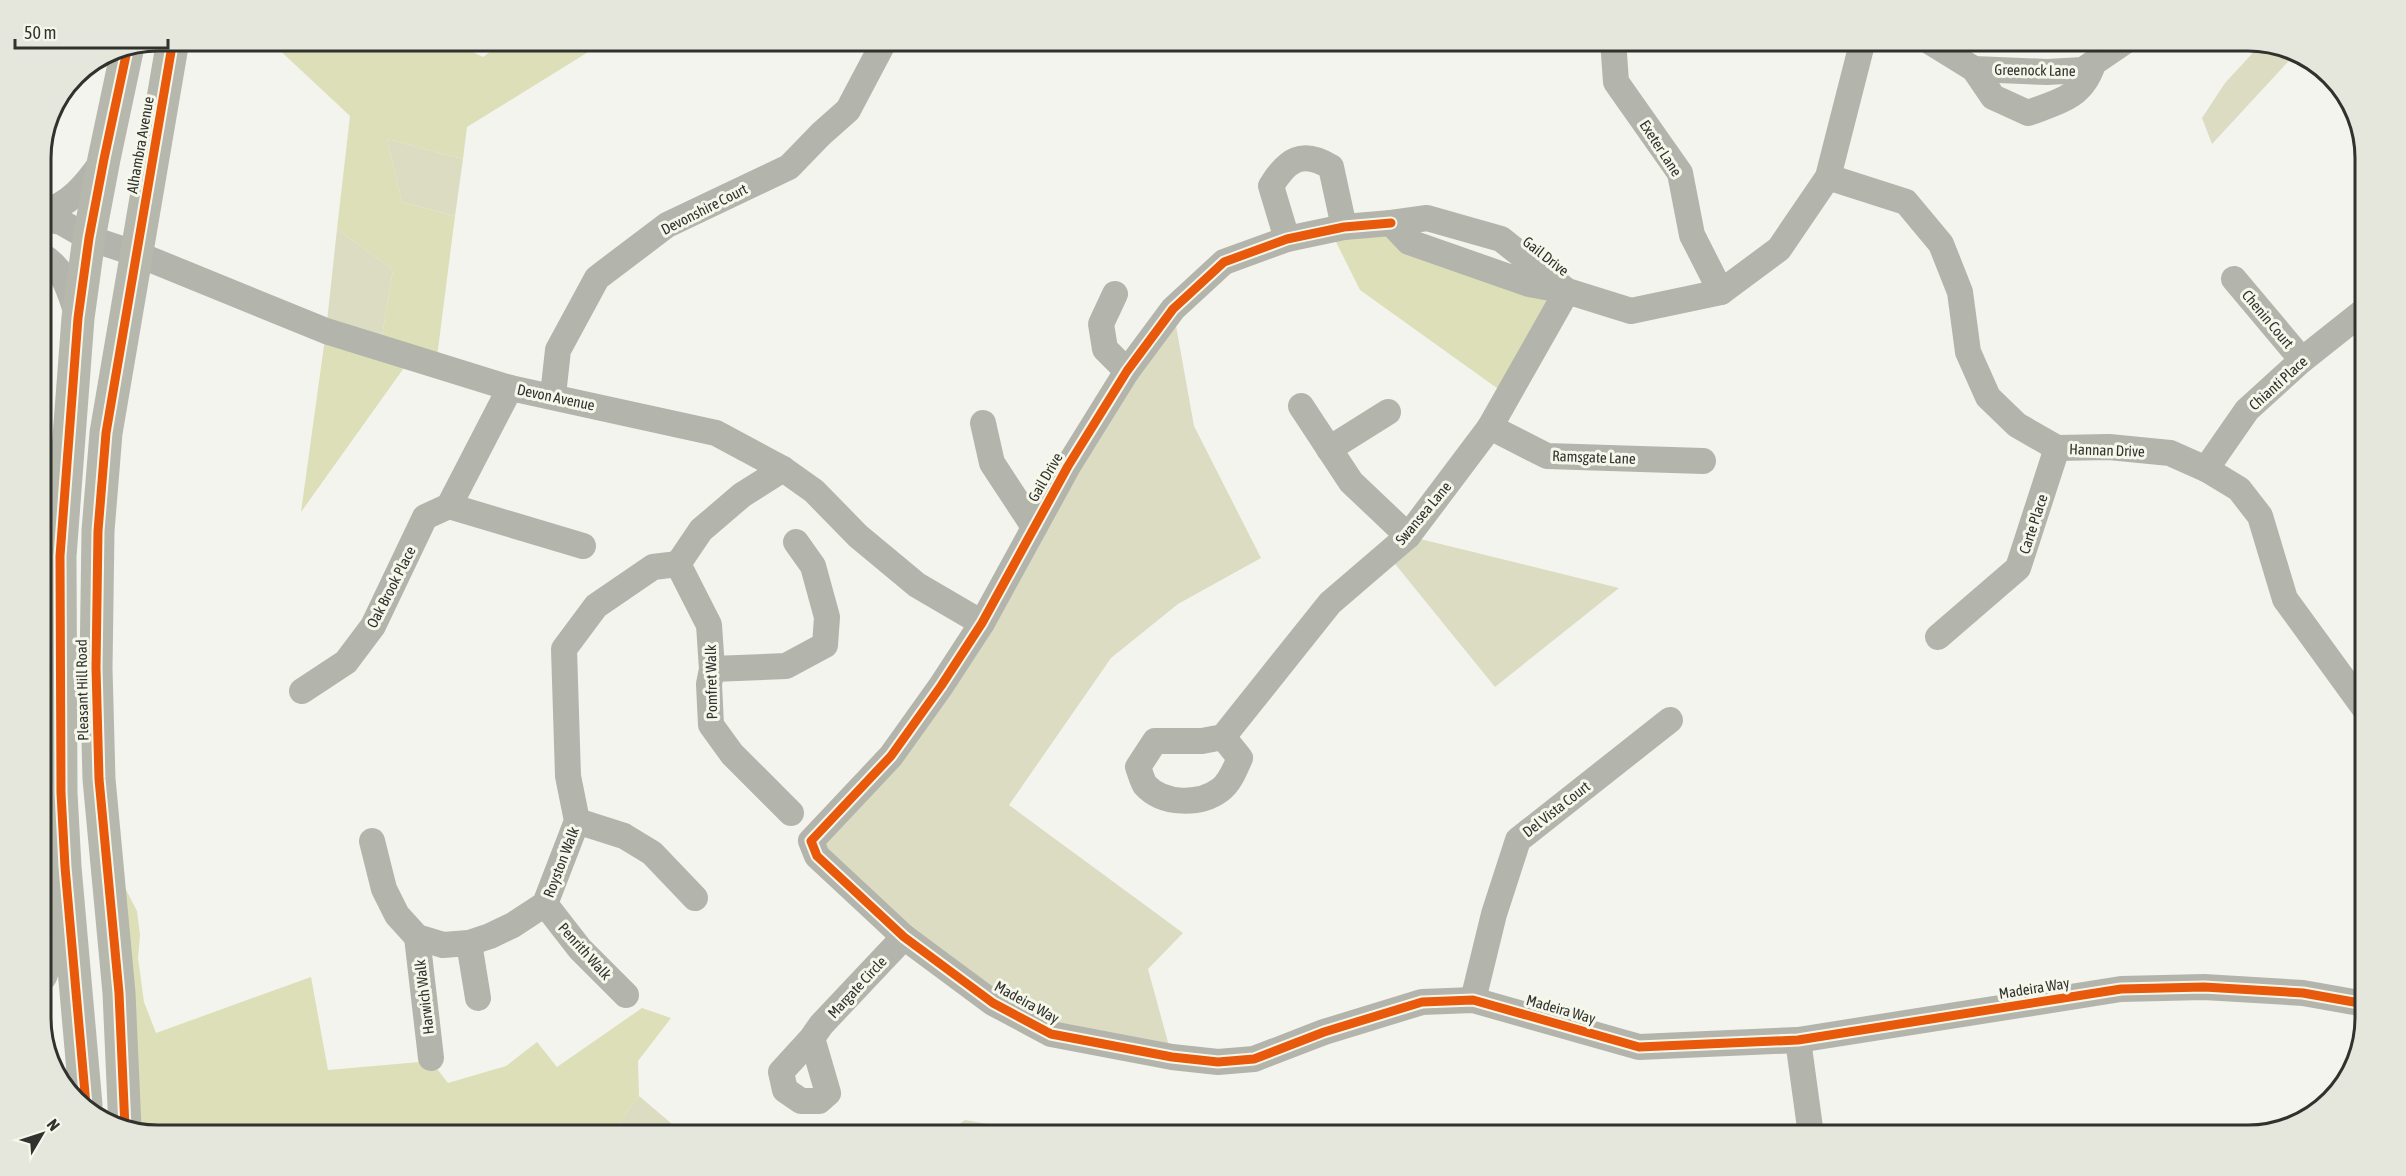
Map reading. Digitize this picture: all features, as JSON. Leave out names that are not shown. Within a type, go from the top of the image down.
[{"type":"main road","name":"Alhambra Avenue","points":[[137,254],[171,51]]},
{"type":"main road","name":"Alhambra Avenue","points":[[89,238],[126,56]]},
{"type":"main road","name":"Pleasant Hill Road","points":[[85,1095],[65,867],[61,793],[60,556],[78,318],[89,238]]},
{"type":"main road","name":"Pleasant Hill Road","points":[[125,1119],[119,993],[99,779],[96,668],[98,531],[106,433],[137,254]]},
{"type":"main road","points":[[51,925],[61,793]]},
{"type":"street","name":"Devonshire Court","points":[[553,395],[558,350],[597,278],[667,225],[789,167],[848,110],[879,51]]},
{"type":"street","name":"Exeter Lane","points":[[1614,51],[1616,82],[1680,173],[1692,235],[1721,292]]},
{"type":"street","name":"Gail Drive","points":[[817,856],[811,841],[891,756],[982,623],[1068,466],[1127,371],[1173,309],[1224,262],[1287,239],[1344,227],[1427,218],[1501,240],[1567,291],[1631,311],[1721,292],[1779,249],[1828,177],[1860,51]]},
{"type":"street","name":"Greenock Lane","points":[[1945,51],[1974,69],[1993,97],[2028,113],[2071,97],[2089,76],[2093,64]]},
{"type":"street","name":"Greenock Lane","points":[[1974,69],[2048,72],[2083,70],[2111,51]]},
{"type":"street","points":[[51,208],[69,200],[86,185],[104,159]]},
{"type":"street","points":[[1287,239],[1271,186],[1283,166],[1296,159],[1319,160],[1331,167],[1344,227]]},
{"type":"street","name":"Hannan Drive","points":[[1828,177],[1906,202],[1941,244],[1960,292],[1968,352],[1988,398],[2017,425],[2057,448],[2109,447],[2170,453],[2206,469],[2239,489],[2260,516],[2285,599],[2355,695]]},
{"type":"street","name":"Devon Avenue","points":[[51,220],[61,222],[89,238],[137,254],[326,331],[510,388],[553,395],[716,433],[783,469],[814,491],[858,536],[917,585],[982,623]]},
{"type":"street","points":[[51,244],[89,238]]},
{"type":"street","points":[[51,261],[65,278],[78,318]]},
{"type":"street","name":"Chenin Court","points":[[2234,279],[2302,360]]},
{"type":"street","name":"Swansea Lane","points":[[1223,737],[1330,603],[1408,536],[1490,427],[1567,291]]},
{"type":"street","points":[[1115,294],[1101,324],[1106,349],[1127,371]]},
{"type":"street","name":"Chianti Place","points":[[2206,469],[2247,410],[2302,360],[2355,318]]},
{"type":"street","points":[[510,388],[449,506],[583,546]]},
{"type":"street","points":[[1301,406],[1351,482],[1408,536]]},
{"type":"street","points":[[1329,449],[1388,412]]},
{"type":"street","points":[[983,423],[992,463],[1034,527]]},
{"type":"street","name":"Ramsgate Lane","points":[[1490,427],[1547,456],[1703,461]]},
{"type":"street","name":"Carte Place","points":[[1938,637],[2018,568],[2057,448]]},
{"type":"street","points":[[678,564],[701,530],[742,495],[783,469]]},
{"type":"street","name":"Oak Brook Place","points":[[302,691],[346,662],[373,626],[425,517],[449,506]]},
{"type":"street","points":[[712,669],[786,666],[825,645],[827,617],[813,566],[796,542]]},
{"type":"street","name":"Pomfret Walk","points":[[678,564],[709,626],[712,669],[709,684],[711,726],[732,754],[791,813]]},
{"type":"street","name":"Royston Walk","points":[[417,937],[443,945],[469,943],[513,925],[545,904],[577,821],[568,776],[564,649],[596,606],[653,567],[678,564]]},
{"type":"street","name":"Del Vista Court","points":[[1473,1000],[1494,914],[1518,840],[1670,720]]},
{"type":"street","points":[[577,821],[624,836],[652,853],[694,898]]},
{"type":"street","points":[[372,841],[384,889],[397,915],[417,937]]},
{"type":"street","name":"Madeira Way","points":[[817,856],[904,937],[993,1003],[1051,1034],[1172,1057],[1207,1061],[1254,1059],[1324,1032],[1422,1002],[1473,1000],[1639,1047],[1798,1040],[2121,989],[2204,987],[2303,993],[2355,1002]]},
{"type":"street","name":"Penrith Walk","points":[[545,904],[580,949],[626,995]]},
{"type":"street","name":"Harwich Walk","points":[[417,937],[431,1058]]},
{"type":"street","name":"Margate Circle","points":[[812,1038],[821,1025],[904,937]]},
{"type":"street","points":[[469,943],[478,998]]},
{"type":"street","points":[[1798,1040],[1810,1125]]},
{"type":"green space","points":[[280,51],[471,51],[483,57],[491,51],[590,51],[467,127],[463,159],[387,139],[402,202],[455,216],[436,365],[411,358],[301,512],[326,331],[380,348],[393,270],[337,229],[350,116]]},
{"type":"green space","points":[[2255,51],[2290,60],[2212,144],[2202,118],[2225,83]]},
{"type":"green space","points":[[387,139],[463,159],[455,216],[402,202]]},
{"type":"green space","points":[[1391,223],[1567,291],[1508,396],[1360,290],[1330,230]]},
{"type":"green space","points":[[337,229],[393,270],[380,348],[326,331]]},
{"type":"green space","points":[[1173,309],[1194,426],[1261,558],[1178,604],[1111,658],[1009,805],[1183,933],[1148,969],[1172,1057],[1051,1034],[817,856],[891,756]]},
{"type":"green space","points":[[1408,536],[1619,588],[1495,687],[1387,554]]},
{"type":"green space","points":[[105,849],[137,911],[140,935],[138,958],[144,1002],[156,1033],[311,977],[328,1070],[431,1061],[448,1083],[506,1066],[537,1042],[557,1067],[642,1008],[671,1018],[638,1061],[639,1096],[618,1125],[151,1125],[124,1119]]},
{"type":"green space","points":[[639,1096],[673,1125],[618,1125]]},
{"type":"green space","points":[[965,1120],[993,1125],[958,1125]]},
{"type":"cycle path","points":[[125,1119],[119,993],[99,779],[96,668],[98,531],[106,433],[171,51]]},
{"type":"cycle path","points":[[85,1095],[65,867],[61,793],[60,556],[78,318],[89,238],[126,56]]},
{"type":"cycle path","points":[[1391,223],[1344,227],[1287,239],[1224,262],[1173,309],[1127,371],[1068,466],[982,623],[941,686],[891,756],[811,841],[817,856],[904,937],[993,1003],[1051,1034],[1172,1057],[1218,1062],[1254,1059],[1324,1032],[1422,1002],[1473,1000],[1639,1047],[1798,1040],[2121,989],[2204,987],[2303,993],[2355,1002]]}]
